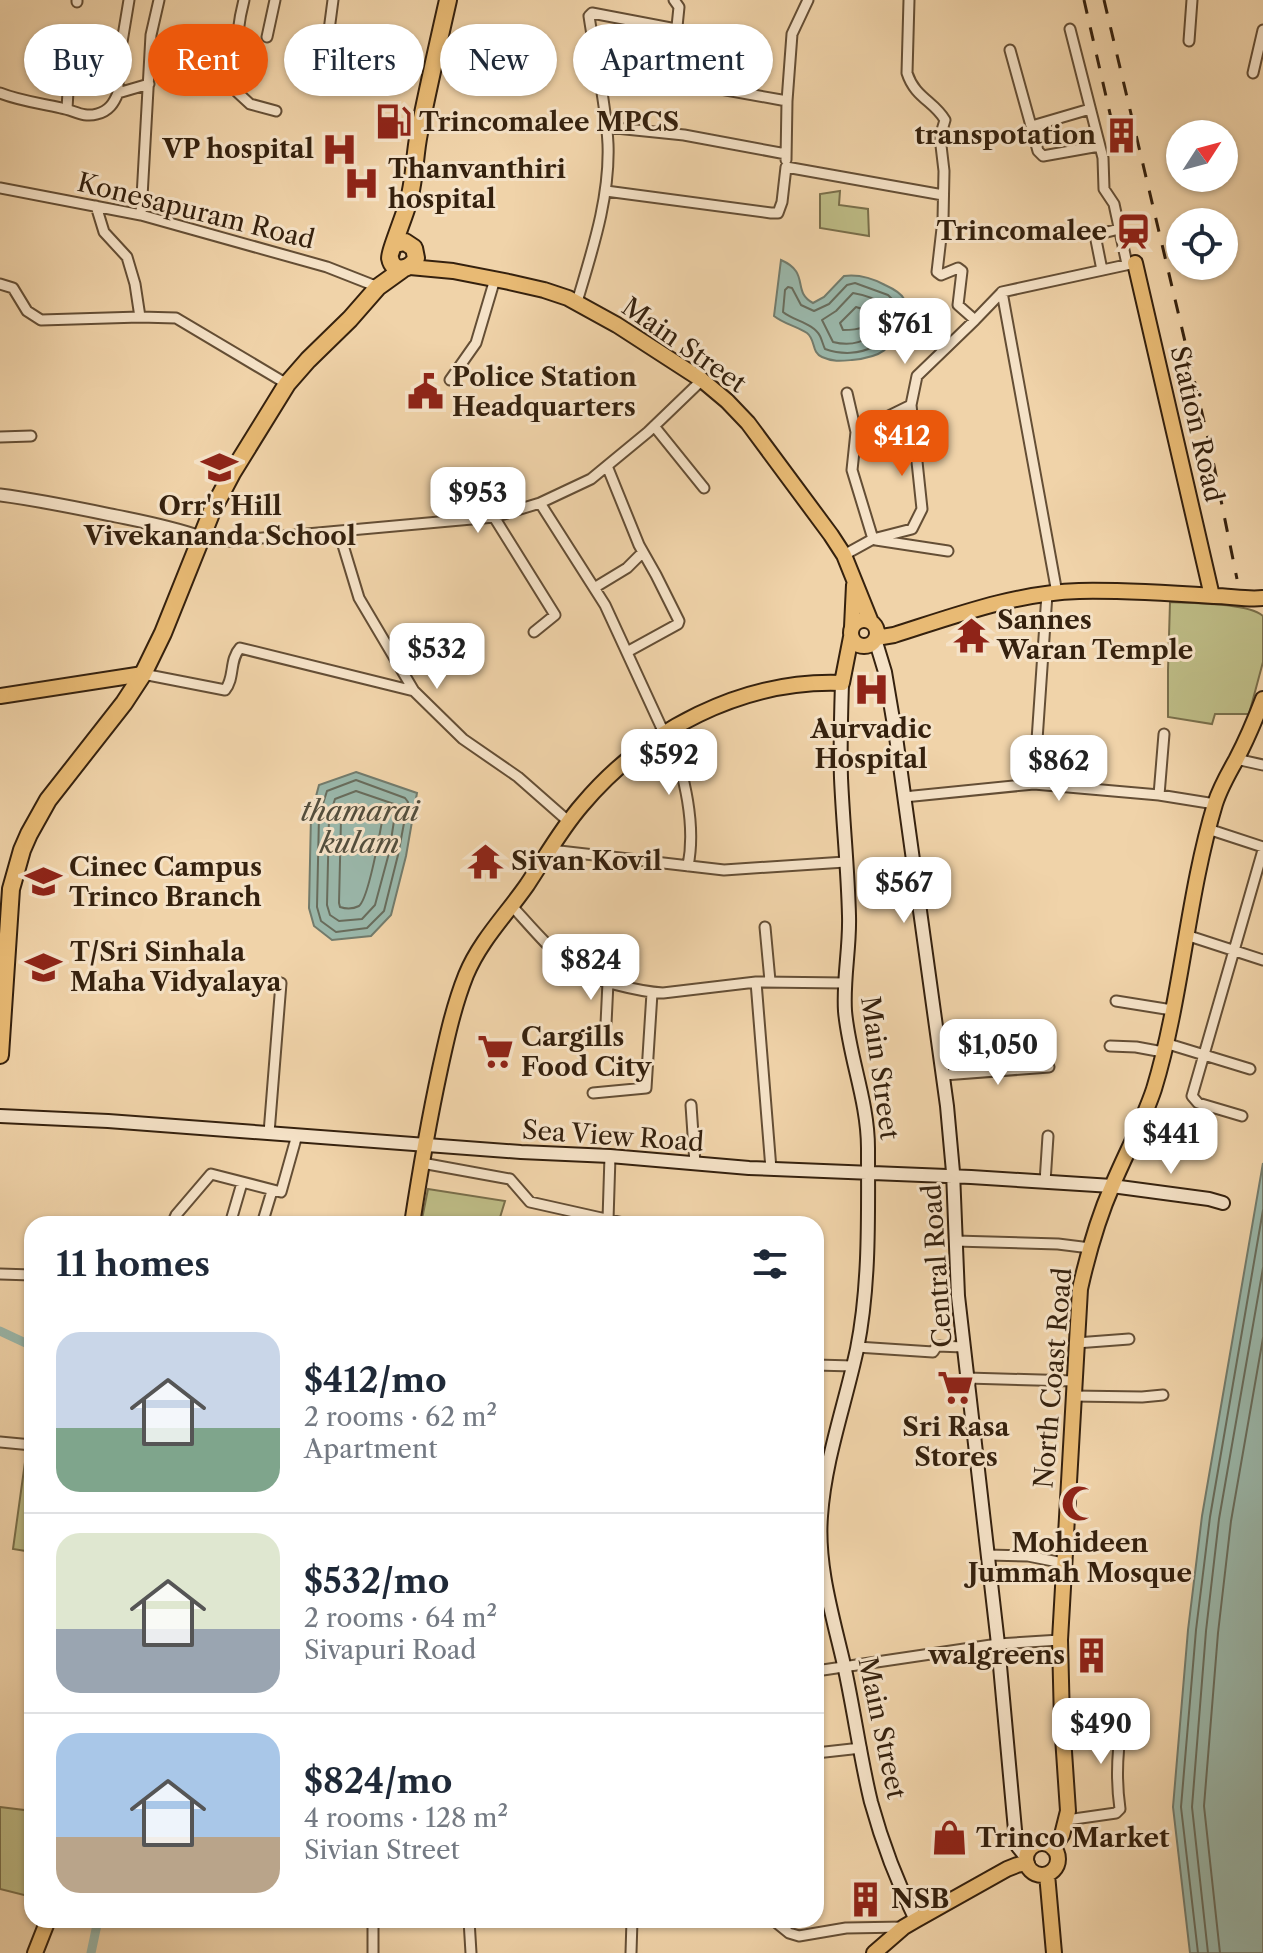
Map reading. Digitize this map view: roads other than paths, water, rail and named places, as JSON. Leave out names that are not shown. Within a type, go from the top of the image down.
[{"type":"highway","points":[[0,1055],[11,889],[22,850],[48,800],[143,674],[163,633],[200,537],[232,473],[287,384],[350,319],[404,256],[411,219],[408,203],[418,135],[448,0]]},
{"type":"main road","name":"Main Street","points":[[404,256],[453,271],[544,290],[577,302],[702,380],[727,401],[761,438],[844,555],[855,580],[871,636]]},
{"type":"main road","name":"Station Road","points":[[1131,263],[1212,596]]},
{"type":"main road","name":"Main Street","points":[[824,1490],[857,1347],[864,1295],[868,1145],[865,1115],[849,1041],[845,983],[849,929],[841,775],[842,683],[852,632],[855,580]]},
{"type":"main road","points":[[871,636],[860,621],[852,632],[858,645],[871,636],[1052,593],[1099,591],[1259,601]]},
{"type":"main road","points":[[413,1216],[449,1030],[462,988],[486,939],[551,850],[568,821],[622,763],[667,731],[706,711],[750,695],[795,686],[842,683],[871,636]]},
{"type":"main road","name":"Central Road","points":[[871,636],[885,672],[944,1075],[953,1176],[958,1296],[998,1644],[1015,1830],[1018,1847],[1026,1860]]},
{"type":"main road","points":[[0,696],[143,674]]},
{"type":"main road","name":"North Coast Road","points":[[1053,1848],[1067,1820],[1060,1640],[1080,1289],[1090,1248],[1112,1186],[1153,1090],[1215,804],[1263,699]]},
{"type":"main road","name":"Sea View Road","points":[[0,1116],[108,1121],[771,1169],[1112,1186],[1223,1203]]},
{"type":"main road","name":"Main Street","points":[[824,1570],[876,1817],[910,1924]]},
{"type":"main road","points":[[1043,1843],[1053,1848],[1058,1863],[1052,1872],[1037,1874],[1032,1872],[1026,1860],[1028,1851],[1043,1843]]},
{"type":"main road","points":[[874,1953],[910,1924],[1026,1860]]},
{"type":"main road","points":[[1047,1874],[1054,1953]]},
{"type":"main road","points":[[35,1953],[45,1928]]},
{"type":"street","points":[[125,24],[129,0]]},
{"type":"street","points":[[154,24],[159,0]]},
{"type":"street","points":[[244,0],[235,66],[237,92],[250,104],[276,111]]},
{"type":"street","points":[[268,32],[275,0]]},
{"type":"street","points":[[330,24],[333,0]]},
{"type":"street","points":[[674,0],[679,7],[677,24]]},
{"type":"street","points":[[606,191],[778,213],[786,167],[792,34],[808,0]]},
{"type":"street","points":[[909,0],[907,73],[910,83],[921,97],[945,120],[940,137],[944,171],[943,230],[937,272],[941,275],[958,268],[962,271],[958,305],[975,320]]},
{"type":"street","points":[[1189,41],[1192,0]]},
{"type":"street","points":[[590,24],[589,16],[592,13],[646,24]]},
{"type":"street","points":[[844,555],[873,539],[912,529],[922,509],[911,405],[917,376],[1002,292],[1131,263],[1114,204],[1104,189],[1103,158],[1070,29]]},
{"type":"street","points":[[1253,73],[1263,30]]},
{"type":"street","points":[[1010,50],[1038,151],[1043,156],[1099,146]]},
{"type":"street","points":[[0,93],[80,115],[98,114],[112,106],[117,96]]},
{"type":"street","points":[[67,109],[68,96]]},
{"type":"street","points":[[141,215],[148,96]]},
{"type":"street","points":[[577,302],[606,191],[608,146],[601,96]]},
{"type":"street","points":[[759,96],[787,101]]},
{"type":"street","points":[[1032,126],[1090,109]]},
{"type":"street","points":[[606,127],[684,135],[786,154]]},
{"type":"street","points":[[786,167],[943,195]]},
{"type":"street","name":"Konesapuram Road","points":[[0,188],[141,215],[327,267],[378,287]]},
{"type":"street","points":[[96,206],[104,232],[127,257],[140,317]]},
{"type":"street","points":[[1102,270],[1095,235],[1119,229]]},
{"type":"street","points":[[450,380],[476,343],[495,279]]},
{"type":"street","points":[[0,284],[13,288],[27,311],[41,320],[176,318],[287,384]]},
{"type":"street","points":[[1002,292],[1052,593],[1034,784]]},
{"type":"street","points":[[0,495],[230,541],[494,517],[540,503],[591,479],[702,380]]},
{"type":"street","points":[[847,393],[856,432],[852,470],[873,539]]},
{"type":"street","points":[[856,432],[911,405]]},
{"type":"street","points":[[654,426],[704,488]]},
{"type":"street","points":[[0,437],[31,436]]},
{"type":"street","points":[[607,466],[643,552],[679,623],[627,652]]},
{"type":"street","points":[[540,503],[605,605],[667,731],[680,764],[691,828],[688,866]]},
{"type":"street","points":[[494,517],[555,615],[534,632]]},
{"type":"street","points":[[339,532],[359,598],[414,691],[463,739],[518,777],[568,821]]},
{"type":"street","points":[[873,539],[948,551]]},
{"type":"street","points":[[594,588],[627,568],[643,552]]},
{"type":"street","points":[[143,674],[225,690],[231,683],[235,654],[240,648],[414,691]]},
{"type":"street","points":[[1159,795],[1164,734]]},
{"type":"street","points":[[1236,759],[1263,765]]},
{"type":"street","points":[[904,797],[1034,784],[1159,795],[1215,804]]},
{"type":"street","points":[[1208,829],[1263,848],[1192,1096],[1198,1103],[1242,1116]]},
{"type":"street","points":[[551,850],[724,870],[845,862]]},
{"type":"street","points":[[1250,897],[1263,901]]},
{"type":"street","points":[[512,906],[575,970],[652,993],[770,981],[845,983]]},
{"type":"street","points":[[765,927],[770,981]]},
{"type":"street","points":[[1186,935],[1263,960]]},
{"type":"street","points":[[606,1024],[608,982]]},
{"type":"street","points":[[756,982],[771,1169]]},
{"type":"street","points":[[269,1133],[281,983]]},
{"type":"street","points":[[593,1093],[646,1088],[652,993]]},
{"type":"street","points":[[1116,1001],[1172,1010]]},
{"type":"street","points":[[1110,1046],[1164,1047],[1250,1069]]},
{"type":"street","points":[[944,1075],[1049,1067]]},
{"type":"street","points":[[691,1105],[695,1164]]},
{"type":"street","points":[[176,1216],[211,1174],[281,1192],[297,1135]]},
{"type":"street","points":[[1045,1182],[1048,1136]]},
{"type":"street","points":[[608,1216],[610,1156]]},
{"type":"street","points":[[422,1163],[510,1179],[530,1202],[591,1216]]},
{"type":"street","points":[[232,1216],[242,1183]]},
{"type":"street","points":[[264,1216],[272,1191]]},
{"type":"street","points":[[955,1241],[1090,1248]]},
{"type":"street","points":[[0,1274],[24,1275]]},
{"type":"street","points":[[1076,1343],[1129,1339]]},
{"type":"street","points":[[857,1347],[933,1352],[937,1346],[964,1347]]},
{"type":"street","points":[[824,1365],[853,1366]]},
{"type":"street","points":[[967,1378],[1163,1395]]},
{"type":"street","points":[[0,1442],[24,1444]]},
{"type":"street","points":[[987,1555],[1028,1556],[1063,1563]]},
{"type":"street","points":[[824,1670],[998,1644],[1060,1640]]},
{"type":"street","points":[[1062,1722],[1117,1721],[1122,1724],[1117,1789],[1120,1809],[1116,1813],[1067,1820]]},
{"type":"street","points":[[824,1752],[861,1748]]},
{"type":"street","points":[[783,1928],[799,1936],[846,1928],[910,1924]]},
{"type":"street","points":[[373,1928],[373,1953]]},
{"type":"street","points":[[469,1928],[471,1953]]},
{"type":"street","points":[[631,1953],[632,1928]]},
{"type":"water","points":[[781,260],[796,271],[803,293],[813,303],[824,297],[844,276],[870,279],[902,295],[906,304],[905,315],[889,346],[878,354],[862,359],[837,361],[819,355],[807,333],[774,316]]},
{"type":"water","name":"thamarai kulam","points":[[356,772],[417,793],[391,915],[371,936],[332,940],[314,926],[309,908],[311,815],[319,785]]},
{"type":"water","points":[[1263,1163],[1263,1953],[1190,1953],[1173,1807],[1188,1630],[1202,1516]]},
{"type":"waterway","points":[[0,1331],[24,1342]]},
{"type":"waterway","points":[[91,1953],[96,1928]]},
{"type":"railway","points":[[1084,0],[1119,153]]},
{"type":"railway","points":[[1104,0],[1211,451],[1237,579]]},
{"type":"place","name":"Trincomalee MPCS","points":[[393,122]]},
{"type":"place","name":"transpotation","points":[[1122,135]]},
{"type":"place","name":"VP hospital","points":[[340,149]]},
{"type":"place","name":"Thanvanthiri hospital","points":[[362,184]]},
{"type":"place","name":"Trincomalee","points":[[1133,231]]},
{"type":"place","name":"Police Station Headquarters","points":[[426,392]]},
{"type":"place","name":"Orr's Hill Vivekananda School","points":[[220,467]]},
{"type":"place","name":"Sannes Waran Temple","points":[[971,635]]},
{"type":"place","name":"Aurvadic Hospital","points":[[871,690]]},
{"type":"place","name":"Sivan Kovil","points":[[485,861]]},
{"type":"place","name":"Cinec Campus Trinco Branch","points":[[43,882]]},
{"type":"place","name":"T/Sri Sinhala Maha Vidyalaya","points":[[44,967]]},
{"type":"place","name":"Cargills Food City","points":[[495,1052]]},
{"type":"place","name":"Sri Rasa Stores","points":[[956,1388]]},
{"type":"place","name":"Mohideen Jummah Mosque","points":[[1080,1504]]},
{"type":"place","name":"walgreens","points":[[1091,1655]]},
{"type":"place","name":"Trinco Market","points":[[950,1838]]},
{"type":"place","name":"NSB","points":[[865,1899]]}]
